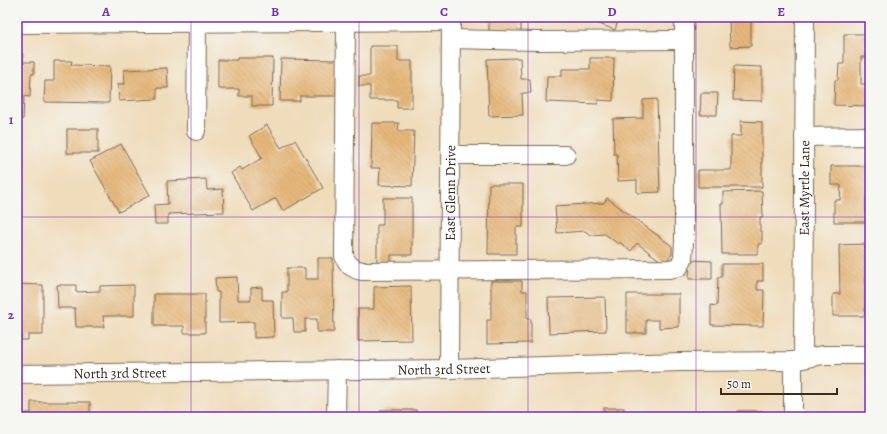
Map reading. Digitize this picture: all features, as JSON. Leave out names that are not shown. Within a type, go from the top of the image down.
[{"type":"street","points":[[346,22],[344,256],[349,266],[360,271],[669,269],[680,267],[683,259],[684,17]]},
{"type":"street","name":"East Myrtle Lane","points":[[793,417],[798,360],[804,137],[805,17]]},
{"type":"street","points":[[17,24],[346,22],[451,19]]},
{"type":"street","name":"East Glenn Drive","points":[[449,369],[451,19]]},
{"type":"street","points":[[196,131],[197,22]]},
{"type":"street","points":[[451,39],[537,41],[684,40]]},
{"type":"street","points":[[804,137],[870,136]]},
{"type":"street","points":[[451,155],[566,155]]},
{"type":"street","name":"North 3rd Street","points":[[17,374],[449,369],[798,360],[823,355],[870,355]]},
{"type":"street","points":[[336,417],[337,370]]},
{"type":"building","points":[[489,17],[521,17],[521,32],[489,32]]},
{"type":"building","points":[[581,17],[616,17],[619,18],[615,30]]},
{"type":"building","points":[[729,17],[761,17],[762,20],[751,20],[751,46],[730,47]]},
{"type":"building","points":[[844,34],[870,34],[870,57],[861,57],[861,84],[870,84],[870,106],[834,105],[835,80],[838,80],[839,64],[844,64]]},
{"type":"building","points":[[370,46],[398,46],[398,61],[412,61],[412,108],[397,108],[397,100],[370,100],[370,86],[359,86],[359,76],[370,76]]},
{"type":"building","points":[[17,54],[23,54],[23,62],[34,62],[34,74],[31,74],[30,97],[24,96],[23,119],[17,119]]},
{"type":"building","points":[[237,58],[273,58],[272,106],[252,106],[252,96],[239,96],[239,89],[218,89],[218,60],[237,60]]},
{"type":"building","points":[[520,58],[521,79],[530,79],[531,93],[522,93],[523,115],[489,116],[487,59]]},
{"type":"building","points":[[590,58],[614,58],[613,101],[598,100],[598,104],[546,102],[547,76],[562,76],[562,69],[590,69]]},
{"type":"building","points":[[281,59],[337,60],[336,96],[300,96],[300,101],[280,101]]},
{"type":"building","points":[[54,61],[72,61],[71,65],[110,66],[109,103],[44,102],[45,81],[54,81]]},
{"type":"building","points":[[734,66],[762,67],[762,101],[733,100]]},
{"type":"building","points":[[167,68],[168,88],[157,88],[157,99],[119,101],[118,84],[125,84],[124,70]]},
{"type":"building","points":[[701,93],[718,93],[717,115],[700,115]]},
{"type":"building","points":[[657,99],[660,192],[637,193],[637,180],[618,181],[617,154],[614,154],[613,119],[643,118],[643,100]]},
{"type":"building","points":[[741,121],[762,122],[762,187],[698,187],[698,170],[731,170],[731,136],[741,136]]},
{"type":"building","points":[[372,123],[399,123],[398,131],[414,131],[412,186],[379,185],[380,168],[371,168]]},
{"type":"building","points":[[267,125],[281,148],[295,140],[323,188],[283,211],[276,198],[253,211],[231,173],[240,167],[242,170],[262,158],[249,136]]},
{"type":"building","points":[[67,129],[98,129],[98,153],[67,153]]},
{"type":"building","points":[[121,144],[150,195],[119,212],[90,161]]},
{"type":"building","points":[[831,166],[870,166],[870,196],[866,196],[866,222],[834,222],[834,200],[840,200],[841,185],[831,185]]},
{"type":"building","points":[[206,179],[207,190],[223,189],[224,212],[168,214],[168,224],[155,224],[154,205],[168,204],[167,181]]},
{"type":"building","points":[[489,184],[523,184],[523,227],[516,227],[516,254],[488,254]]},
{"type":"building","points":[[762,191],[763,217],[760,217],[760,231],[762,231],[762,244],[758,244],[758,254],[722,254],[721,204],[723,204],[723,192]]},
{"type":"building","points":[[383,198],[412,198],[412,255],[391,255],[391,262],[377,262],[377,225],[383,225]]},
{"type":"building","points":[[607,198],[672,246],[672,254],[666,262],[662,262],[637,243],[631,251],[621,243],[617,243],[605,234],[591,235],[585,231],[557,233],[555,206],[604,203]]},
{"type":"building","points":[[865,244],[865,316],[833,316],[833,294],[840,294],[839,245]]},
{"type":"building","points":[[318,258],[333,258],[334,332],[317,332],[317,319],[305,319],[305,332],[294,332],[293,318],[282,318],[282,292],[287,292],[287,268],[305,268],[305,279],[318,279]]},
{"type":"building","points":[[690,260],[712,261],[712,279],[689,279]]},
{"type":"building","points":[[722,264],[763,264],[763,281],[757,281],[757,290],[764,290],[763,326],[711,325],[711,305],[717,306],[718,277],[722,277]]},
{"type":"building","points":[[237,277],[238,300],[251,300],[251,288],[262,287],[262,300],[273,300],[274,337],[254,338],[254,322],[219,323],[219,292],[216,292],[215,278]]},
{"type":"building","points":[[491,281],[522,281],[522,291],[527,291],[527,319],[531,319],[531,343],[487,344],[487,320],[491,320]]},
{"type":"building","points":[[17,284],[43,285],[43,335],[28,335],[28,340],[21,340],[21,331],[17,331]]},
{"type":"building","points":[[57,285],[76,285],[76,292],[100,291],[100,286],[134,285],[134,316],[103,316],[104,327],[76,327],[75,308],[58,308]]},
{"type":"building","points":[[411,286],[412,340],[358,341],[358,309],[374,309],[374,287]]},
{"type":"building","points":[[154,294],[205,294],[205,333],[184,333],[184,326],[154,326]]},
{"type":"building","points":[[627,294],[679,294],[679,327],[659,328],[659,320],[646,320],[646,333],[627,333]]},
{"type":"building","points":[[605,297],[606,331],[549,333],[548,298]]},
{"type":"building","points":[[31,402],[90,402],[90,417],[25,417],[25,413],[31,413]]},
{"type":"building","points":[[604,408],[624,408],[624,417],[604,417]]},
{"type":"building","points":[[381,410],[416,410],[416,417],[381,417]]},
{"type":"building","points":[[738,411],[762,411],[762,417],[738,417]]}]
